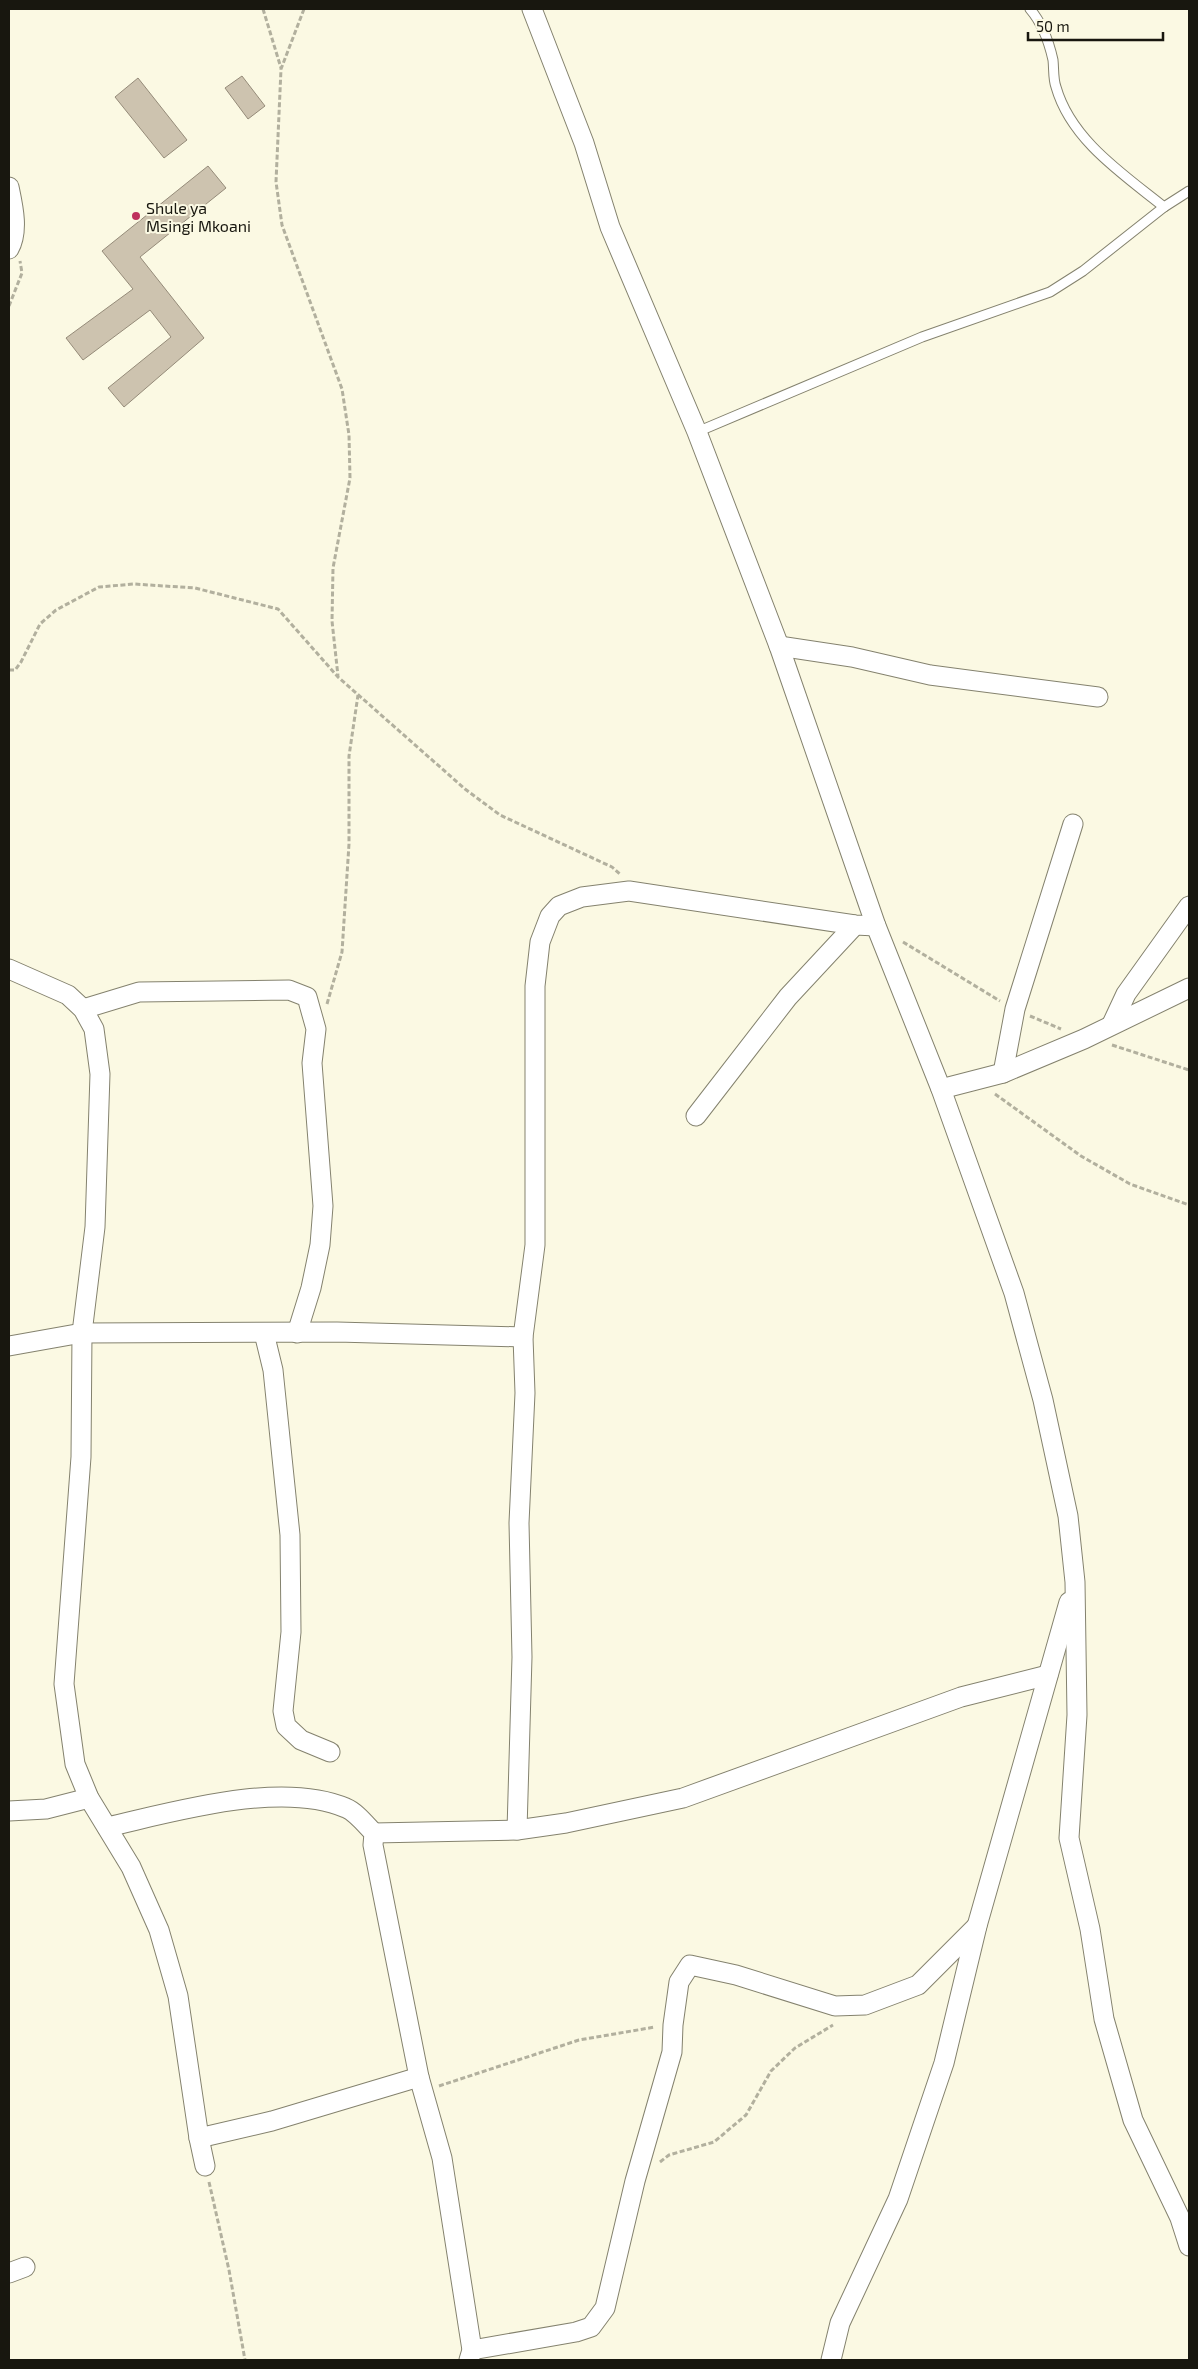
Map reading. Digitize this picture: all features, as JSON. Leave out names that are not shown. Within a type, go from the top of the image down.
[{"type":"street","points":[[532,9],[584,143],[610,227],[697,432],[779,646],[876,926],[941,1089],[1014,1293],[1043,1400],[1066,1507],[1075,1582],[1077,1714],[1069,1838],[1090,1929],[1104,2019],[1131,2111],[1180,2218],[1189,2246]]},
{"type":"street","points":[[9,187],[14,228],[11,245]]},
{"type":"street","points":[[779,646],[852,657],[930,675],[1098,697]]},
{"type":"street","points":[[1003,1072],[1015,1009],[1073,824]]},
{"type":"street","points":[[517,1830],[522,1656],[518,1523],[525,1393],[523,1337],[535,1245],[535,986],[540,942],[550,916],[559,906],[582,897],[629,891],[855,925],[876,926]]},
{"type":"street","points":[[1112,1024],[1126,994],[1189,906]]},
{"type":"street","points":[[696,1116],[788,997],[855,925]]},
{"type":"street","points":[[9,969],[68,995],[83,1010],[94,1029],[100,1074],[95,1227],[82,1333],[81,1457],[64,1684],[75,1764],[89,1798],[131,1867],[155,1921],[178,1996],[199,2138],[205,2166]]},
{"type":"street","points":[[941,1089],[1003,1072],[1084,1039],[1189,988]]},
{"type":"street","points":[[83,1010],[140,992],[289,990],[307,997],[316,1029],[312,1063],[323,1206],[320,1245],[311,1288],[297,1333]]},
{"type":"street","points":[[9,1346],[82,1333],[297,1333],[523,1337]]},
{"type":"street","points":[[264,1333],[273,1370],[290,1536],[291,1632],[283,1711],[286,1726],[301,1740],[330,1752]]},
{"type":"street","points":[[831,2360],[840,2323],[898,2199],[941,2072],[977,1926],[1075,1582]]},
{"type":"street","points":[[107,1828],[240,1800],[288,1796],[318,1799],[348,1808],[374,1833],[517,1830],[566,1823],[683,1798],[961,1698],[1048,1675]]},
{"type":"street","points":[[9,1811],[46,1809],[89,1798]]},
{"type":"street","points":[[374,1833],[374,1845],[422,2084],[442,2158],[470,2355],[576,2332],[590,2327],[605,2308],[635,2181],[672,2052],[672,2025],[679,1982],[690,1966],[736,1975],[835,2006],[865,2004],[918,1985],[977,1926]]},
{"type":"street","points":[[199,2138],[422,2084]]},
{"type":"lane","points":[[1030,9],[1040,20],[1053,60],[1055,87],[1071,120],[1104,159],[1164,207]]},
{"type":"lane","points":[[697,432],[922,337],[1050,292],[1083,271],[1164,207],[1189,191]]},
{"type":"path","points":[[263,9],[281,68]]},
{"type":"path","points":[[304,9],[281,68],[276,182],[282,225],[342,388],[349,435],[350,478],[333,568],[332,621],[338,677]]},
{"type":"path","points":[[9,306],[22,273],[20,256],[11,245]]},
{"type":"path","points":[[9,670],[14,670],[21,662],[40,624],[56,610],[99,587],[134,584],[195,588],[278,609],[338,677],[464,789],[500,815],[612,867],[626,879],[629,891]]},
{"type":"path","points":[[316,1029],[328,1003],[342,952],[349,844],[349,756],[358,695]]},
{"type":"path","points":[[900,941],[1015,1009],[1084,1039],[1126,1048],[1178,1068],[1189,1070]]},
{"type":"path","points":[[974,1079],[1080,1156],[1130,1184],[1189,1205]]},
{"type":"path","points":[[635,2181],[669,2155],[714,2142],[746,2115],[771,2071],[795,2048],[840,2020]]},
{"type":"path","points":[[422,2084],[579,2040],[617,2032],[672,2025]]},
{"type":"path","points":[[205,2166],[229,2270],[245,2360]]},
{"type":"building","points":[[242,76],[265,106],[248,119],[225,88]]},
{"type":"building","points":[[138,78],[187,140],[164,158],[115,97]]},
{"type":"building","points":[[208,166],[226,188],[140,257],[204,338],[124,407],[108,388],[171,337],[150,310],[83,360],[66,338],[133,289],[102,251]]},
{"type":"place","name":"Shule ya Msingi Mkoani","points":[[136,216]]}]
